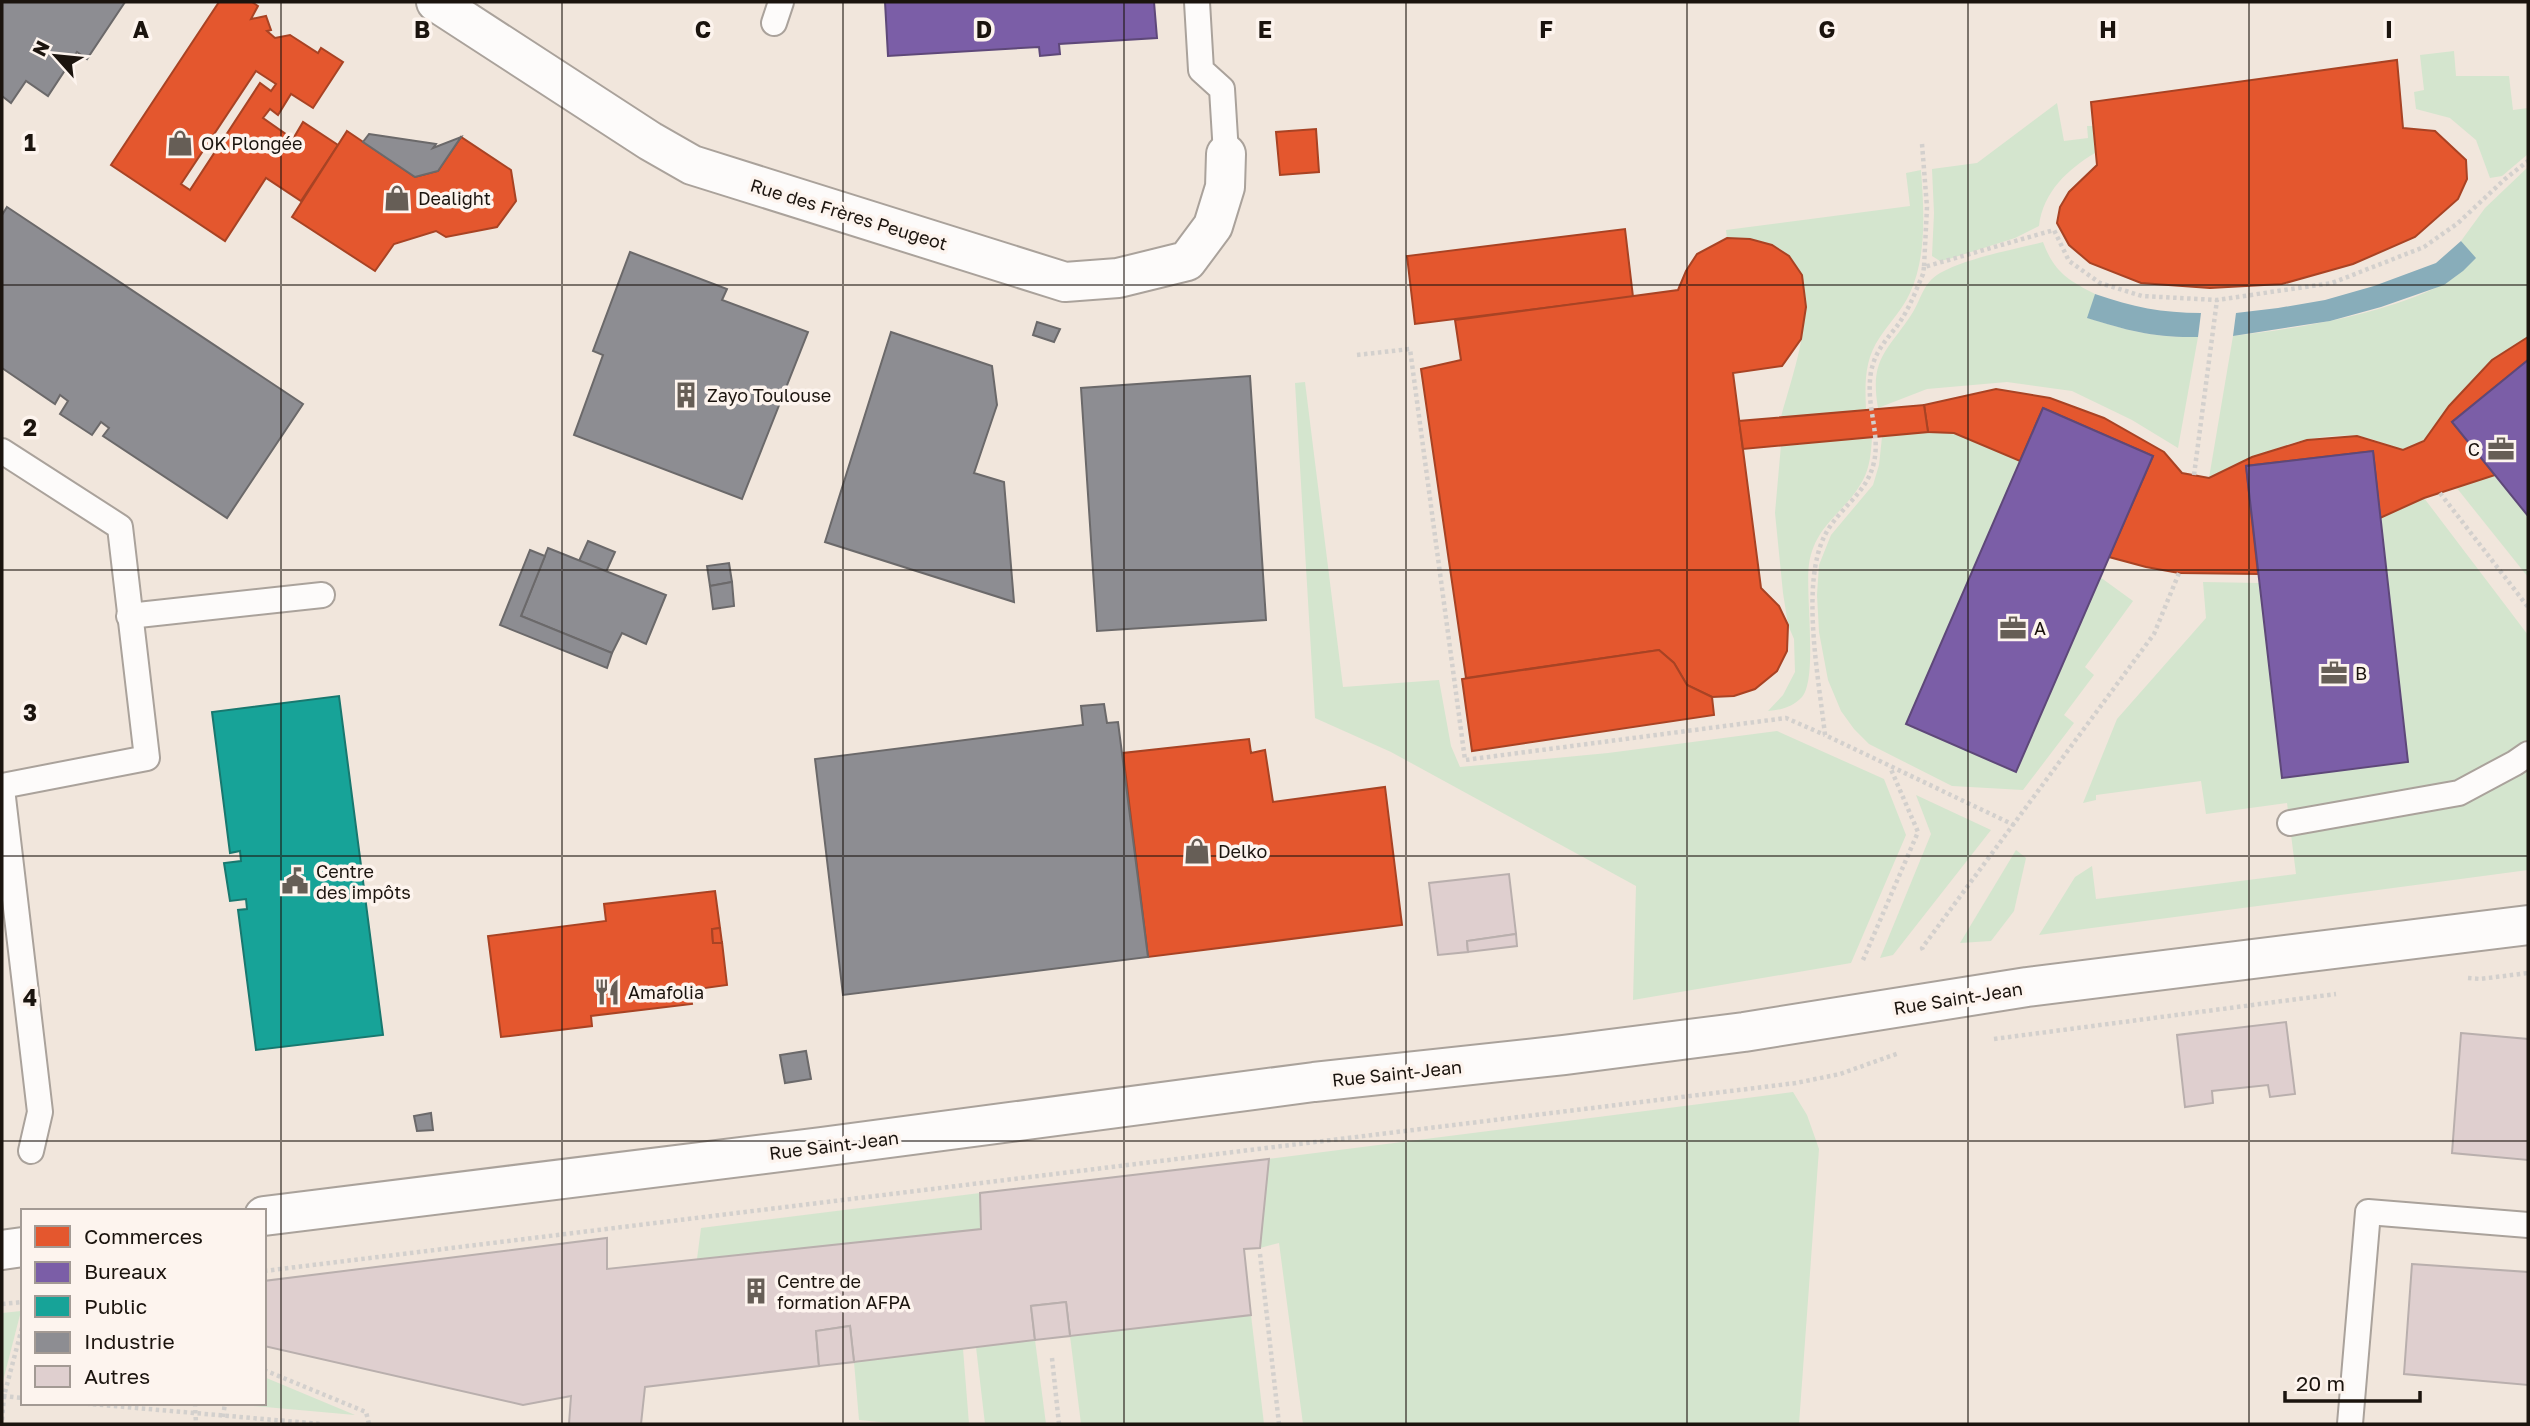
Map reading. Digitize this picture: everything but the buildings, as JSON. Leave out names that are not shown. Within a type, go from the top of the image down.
[{"type":"street","name":"Rue des Frères Peugeot","points":[[436,2],[650,141],[692,165],[1065,282],[1118,278],[1186,261],[1213,226],[1225,187],[1226,154]]},
{"type":"street","name":"Rue Saint-Jean","points":[[266,1216],[1405,1071],[1564,1055],[1744,1032],[2027,987],[2528,925]]},
{"type":"street","points":[[2,1250],[21,1247]]},
{"type":"lane","points":[[1197,2],[1201,71],[1222,89],[1226,154]]},
{"type":"lane","points":[[2,451],[120,527],[147,758],[2,788],[40,1112],[31,1151]]},
{"type":"lane","points":[[129,615],[322,595]]},
{"type":"lane","points":[[2290,822],[2459,793],[2528,754]]},
{"type":"lane","points":[[2350,1424],[2368,1212],[2528,1225]]},
{"type":"path","points":[[1825,735],[1818,684],[1812,582],[1818,552],[1826,533],[1868,482],[1877,447],[1868,396],[1872,369],[1883,342],[1902,319],[1923,274],[1927,207],[1923,144]]},
{"type":"path","points":[[1924,267],[2054,230],[2069,261],[2099,283],[2142,296],[2217,300],[2332,283],[2424,247],[2458,223],[2528,161]]},
{"type":"path","points":[[2194,475],[2217,300]]},
{"type":"path","points":[[1357,355],[1410,349],[1465,760],[1786,718],[2014,825]]},
{"type":"path","points":[[2440,493],[2528,607]]},
{"type":"path","points":[[1923,950],[2154,634],[2179,573]]},
{"type":"path","points":[[1863,960],[1918,832],[1890,766]]},
{"type":"path","points":[[1989,1040],[2140,1020]]},
{"type":"path","points":[[266,1271],[1796,1083],[1840,1074],[1908,1050]]},
{"type":"path","points":[[1260,1254],[1279,1424]]},
{"type":"path","points":[[2,1304],[21,1302]]},
{"type":"path","points":[[2,1420],[3,1396],[21,1331]]},
{"type":"path","points":[[1052,1357],[1059,1424]]},
{"type":"path","points":[[266,1371],[366,1412],[369,1424]]},
{"type":"path","points":[[3,1396],[21,1398]]},
{"type":"path","points":[[100,1405],[321,1424]]},
{"type":"path","points":[[195,1405],[196,1424]]},
{"type":"path","points":[[223,1416],[225,1405]]},
{"type":"green space","points":[[2454,51],[2456,76],[2509,76],[2513,110],[2528,108],[2528,154],[2502,176],[2490,178],[2476,140],[2450,118],[2416,109],[2414,92],[2424,90],[2420,55]]},
{"type":"green space","points":[[2057,103],[2064,141],[2088,138],[2087,126],[2093,126],[2095,153],[2075,166],[2051,192],[2041,214],[2039,226],[2015,238],[1949,259],[1940,261],[1932,256],[1932,169],[1977,163]]},
{"type":"green space","points":[[2528,167],[2528,337],[2492,360],[2449,406],[2424,441],[2403,450],[2362,437],[2317,438],[2280,447],[2209,478],[2233,336],[2340,319],[2393,304],[2446,283],[2475,258],[2461,241],[2485,208]]},
{"type":"green space","points":[[1921,170],[1923,217],[1919,264],[1907,299],[1871,354],[1866,382],[1866,410],[1781,417],[1800,348],[1804,322],[1805,297],[1800,275],[1789,256],[1770,244],[1727,238],[1726,230],[1910,206],[1906,173]]},
{"type":"green space","points":[[2043,242],[2052,261],[2063,274],[2095,294],[2088,318],[2142,333],[2198,337],[2178,448],[2132,420],[2072,391],[2007,382],[1927,389],[1878,408],[1876,377],[1883,355],[1913,312],[1930,281],[1940,273],[1964,263]]},
{"type":"green space","points":[[1305,382],[1343,687],[1439,680],[1451,746],[1460,767],[1608,753],[1777,731],[1884,779],[1906,835],[1851,963],[1633,1000],[1636,886],[1391,752],[1315,718],[1295,383]]},
{"type":"green space","points":[[1928,432],[1954,433],[2020,461],[1907,724],[2016,772],[2100,577],[2133,601],[2085,667],[2094,675],[2064,715],[2074,723],[2023,790],[1952,786],[1869,744],[1841,711],[1828,680],[1819,632],[1817,595],[1819,565],[1831,535],[1873,485],[1879,465],[1882,437]]},
{"type":"green space","points":[[1872,438],[1869,465],[1863,480],[1824,528],[1812,550],[1808,577],[1810,655],[1807,687],[1795,703],[1768,711],[1783,695],[1795,672],[1794,639],[1788,625],[1783,593],[1775,513],[1781,445]]},
{"type":"green space","points":[[2495,475],[2528,516],[2528,577],[2456,487]]},
{"type":"green space","points":[[2424,498],[2528,635],[2528,870],[2039,935],[2075,877],[2092,866],[2096,899],[2296,874],[2287,803],[2206,814],[2201,781],[2096,795],[2096,800],[2083,803],[2117,719],[2206,618],[2203,582],[2260,583],[2282,777],[2408,762],[2380,518]]},
{"type":"green space","points":[[1916,795],[1991,830],[1893,955],[1880,958],[1931,834]]},
{"type":"green space","points":[[2016,850],[2026,858],[2014,911],[1991,941],[1960,943]]},
{"type":"green space","points":[[1793,1092],[1807,1115],[1819,1149],[1799,1424],[1303,1424],[1279,1243],[1260,1248],[1269,1159]]},
{"type":"green space","points":[[980,1193],[981,1229],[697,1259],[701,1228]]},
{"type":"green space","points":[[21,1311],[3,1381],[2,1381],[2,1313]]},
{"type":"green space","points":[[1251,1315],[1264,1424],[1081,1424],[1070,1336]]},
{"type":"green space","points":[[1035,1340],[1046,1424],[985,1424],[976,1347]]},
{"type":"green space","points":[[963,1349],[969,1424],[901,1424],[859,1420],[854,1362]]},
{"type":"green space","points":[[266,1378],[355,1415],[243,1405],[266,1405]]},
{"type":"water","points":[[2461,241],[2476,258],[2444,285],[2330,321],[2233,336],[2236,313],[2325,300],[2374,286],[2436,263]]},
{"type":"water","points":[[2095,294],[2148,308],[2201,313],[2198,337],[2142,333],[2087,318]]},
{"type":"place","name":"OK Plongée","points":[[180,143]]},
{"type":"place","name":"Dealight","points":[[397,198]]},
{"type":"place","name":"Zayo Toulouse","points":[[686,395]]},
{"type":"place","name":"C","points":[[2501,449]]},
{"type":"place","name":"A","points":[[2013,628]]},
{"type":"place","name":"B","points":[[2334,673]]},
{"type":"place","name":"Delko","points":[[1197,851]]},
{"type":"place","name":"Centre des impôts","points":[[295,881]]},
{"type":"place","name":"Amafolia","points":[[607,992]]},
{"type":"place","name":"Centre de formation AFPA","points":[[756,1291]]}]
